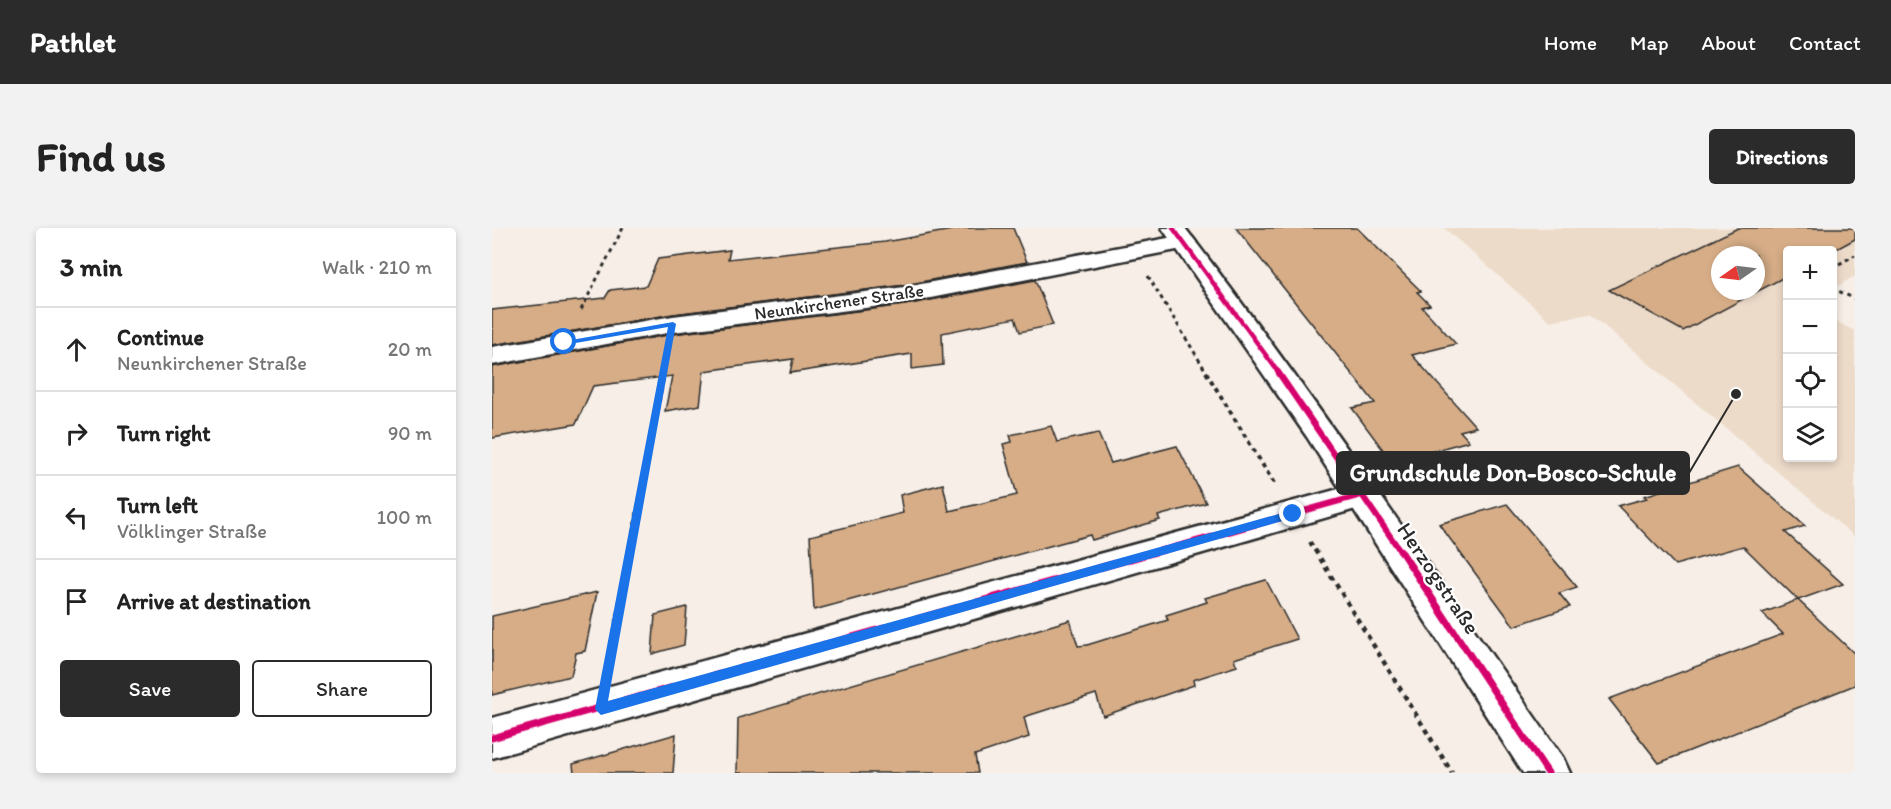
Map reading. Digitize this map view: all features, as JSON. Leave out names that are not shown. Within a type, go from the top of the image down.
[{"type":"street","name":"Neunkirchener Straße","points":[[492,356],[673,324],[905,295],[1179,235]]},
{"type":"street","name":"Herzogstraße","points":[[1179,235],[1217,285],[1548,773]]},
{"type":"street","points":[[492,738],[1361,495]]},
{"type":"path","points":[[564,342],[623,228]]},
{"type":"path","points":[[1837,266],[1855,255]]},
{"type":"path","points":[[1837,290],[1855,299]]},
{"type":"path","points":[[601,709],[673,324]]},
{"type":"shaded area","points":[[1444,228],[1855,228],[1855,276],[1837,287],[1837,246],[1783,246],[1783,462],[1837,462],[1837,322],[1855,331],[1855,537],[1590,314],[1550,321]]},
{"type":"building","points":[[963,228],[1013,228],[1027,262],[905,285],[673,314],[492,345],[492,310],[605,298],[610,290],[646,286],[658,259],[730,250],[728,259],[885,242]]},
{"type":"building","points":[[1236,228],[1357,228],[1421,291],[1417,292],[1430,305],[1422,307],[1456,344],[1412,355],[1476,427],[1460,431],[1469,441],[1392,462],[1352,408],[1375,403]]},
{"type":"building","points":[[1738,228],[1855,228],[1855,239],[1837,249],[1837,246],[1783,246],[1783,278],[1765,287],[1765,246],[1711,246],[1711,300],[1741,300],[1683,331],[1609,290]]},
{"type":"building","points":[[1035,280],[1053,325],[1020,332],[1015,318],[942,333],[943,365],[912,369],[912,354],[790,373],[793,359],[704,371],[700,405],[665,411],[672,376],[593,386],[576,424],[492,438],[492,367],[673,334],[905,305]]},
{"type":"building","points":[[1051,426],[1057,442],[1098,433],[1111,463],[1177,446],[1206,503],[1158,516],[1160,520],[1092,540],[1090,535],[814,610],[810,536],[903,513],[900,495],[943,484],[949,511],[1017,495],[1003,444],[1012,442],[1010,435]]},
{"type":"building","points":[[1738,467],[1805,526],[1785,532],[1843,584],[1798,600],[1743,546],[1675,565],[1618,506]]},
{"type":"building","points":[[1507,504],[1577,587],[1559,593],[1570,607],[1514,626],[1439,524]]},
{"type":"building","points":[[1266,580],[1297,639],[1234,659],[1237,666],[1193,680],[1194,685],[1103,716],[1096,694],[1024,717],[1029,737],[975,755],[978,773],[737,773],[738,718],[1070,620],[1078,646],[1087,645],[1168,620],[1166,615],[1207,602],[1205,598]]},
{"type":"building","points":[[597,592],[585,651],[576,653],[571,676],[492,695],[492,616]]},
{"type":"building","points":[[1798,600],[1855,654],[1855,685],[1659,763],[1609,699],[1783,634],[1762,613]]},
{"type":"building","points":[[687,607],[684,645],[652,654],[655,615]]},
{"type":"building","points":[[676,734],[673,773],[574,773],[573,764]]},
{"type":"cycle path","points":[[1173,228],[1223,294],[1318,429],[1548,773]]},
{"type":"cycle path","points":[[492,738],[1361,495]]},
{"type":"place","name":"Grundschule Don-Bosco-Schule","points":[[1736,394]]},
{"type":"route","points":[[564,342],[673,324],[601,709],[1293,514]]}]
